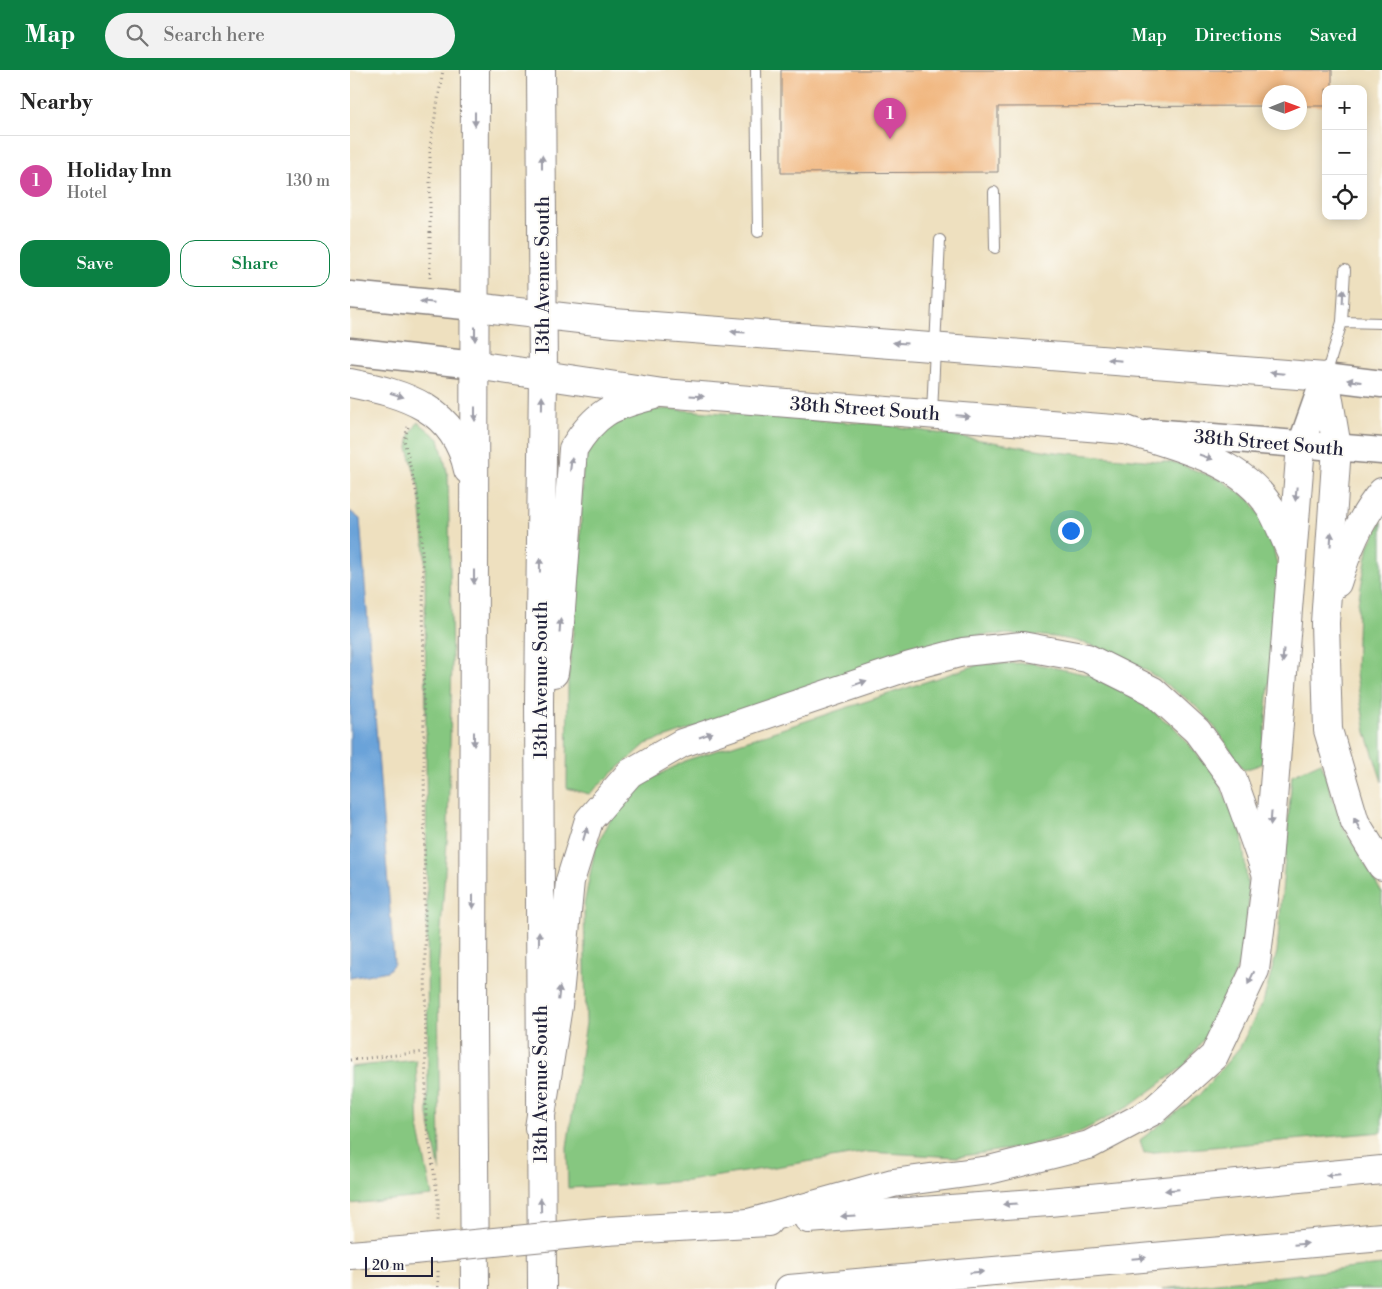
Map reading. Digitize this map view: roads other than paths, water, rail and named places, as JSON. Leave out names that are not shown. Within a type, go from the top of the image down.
[{"type":"main road","points":[[475,70],[473,1023],[475,1289]]},
{"type":"main road","name":"13th Avenue South","points":[[541,70],[542,376],[539,1128],[542,1289]]},
{"type":"main road","points":[[475,307],[614,323],[1325,377],[1337,447],[1325,623],[1328,730],[1355,822],[1382,866]]},
{"type":"main road","name":"38th Street South","points":[[475,366],[663,393],[1126,430]]},
{"type":"main road","points":[[350,383],[404,396],[437,416],[454,434],[464,454],[474,502]]},
{"type":"main road","points":[[539,778],[559,636],[573,449],[586,428],[604,412],[623,403],[663,393]]},
{"type":"main road","points":[[1126,430],[1215,461],[1244,478],[1269,506],[1291,552]]},
{"type":"main road","points":[[749,1223],[893,1183],[989,1170],[1089,1145],[1153,1111],[1214,1056],[1255,970],[1267,875],[1291,552],[1301,445]]},
{"type":"main road","points":[[1325,623],[1343,562],[1367,510],[1382,492]]},
{"type":"main road","points":[[539,1128],[558,1006],[570,881],[589,820],[630,773],[682,743],[910,666],[963,652],[1022,646],[1087,658],[1153,691],[1197,731],[1233,780],[1267,875]]},
{"type":"main road","points":[[350,1254],[413,1250],[606,1231],[1048,1202],[1382,1170]]},
{"type":"main road","points":[[789,1289],[1382,1237]]},
{"type":"street","points":[[350,295],[475,307]]},
{"type":"street","name":"38th Street South","points":[[350,351],[475,366]]},
{"type":"street","points":[[1301,445],[1325,377],[1382,384]]},
{"type":"street","name":"38th Street South","points":[[1126,430],[1382,451]]},
{"type":"lane","points":[[756,70],[758,232]]},
{"type":"lane","points":[[994,192],[995,248]]},
{"type":"lane","points":[[932,413],[940,240]]},
{"type":"lane","points":[[1325,377],[1342,322],[1345,270]]},
{"type":"lane","points":[[1342,322],[1382,323]]},
{"type":"water","points":[[350,511],[360,519],[394,963],[388,971],[350,978]]},
{"type":"place","name":"Holiday Inn","points":[[890,139]]}]
